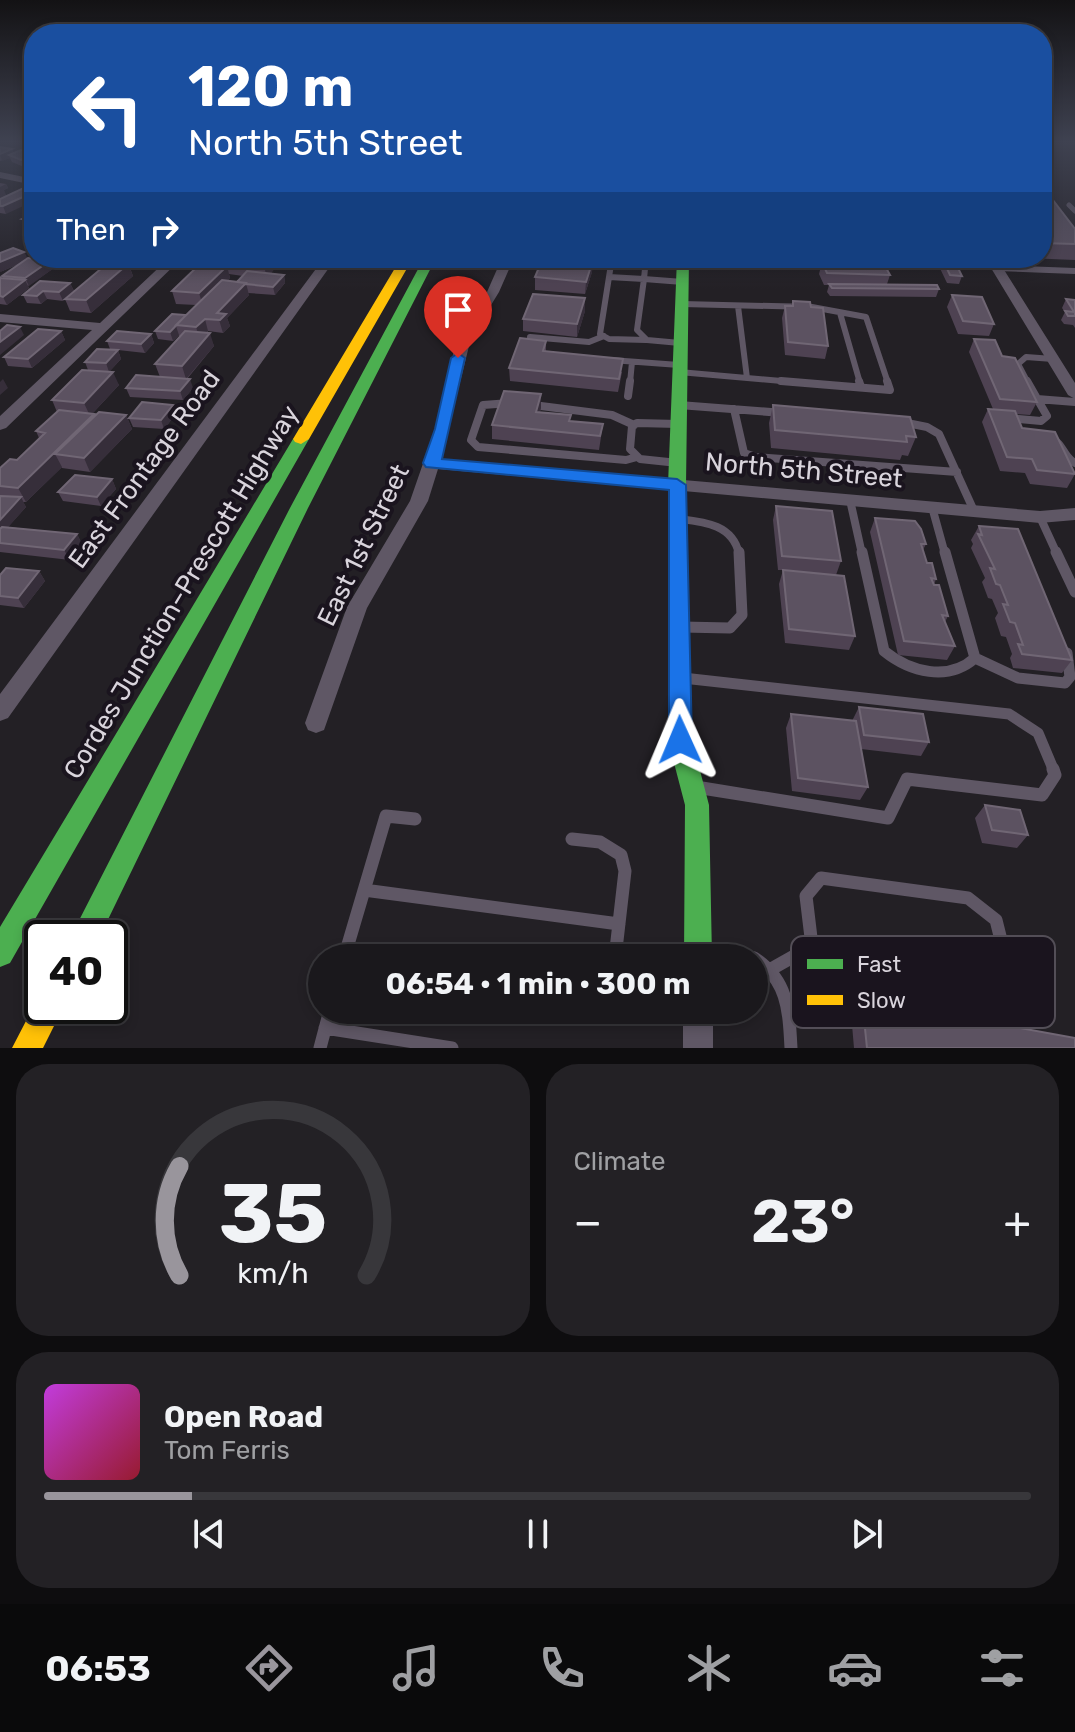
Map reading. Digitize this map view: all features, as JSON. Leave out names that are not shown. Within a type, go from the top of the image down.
[{"type":"main road","name":"Cordes Junction–Prescott Highway","points":[[0,953],[401,268]]},
{"type":"main road","name":"Cordes Junction–Prescott Highway","points":[[93,920],[306,495],[425,268]]},
{"type":"main road","points":[[683,268],[677,485],[680,740],[697,805],[698,944]]},
{"type":"main road","points":[[27,1048],[40,1024]]},
{"type":"street","points":[[0,425],[165,268]]},
{"type":"street","name":"East Frontage Road","points":[[0,711],[323,268]]},
{"type":"street","name":"East 1st Street","points":[[316,723],[357,607],[419,501],[432,463],[464,338],[493,292],[504,268]]},
{"type":"street","points":[[997,268],[1063,367],[1075,395]]},
{"type":"street","points":[[0,318],[102,327]]},
{"type":"street","name":"North 5th Street","points":[[432,463],[974,511],[1012,522],[1075,514]]},
{"type":"street","points":[[698,1024],[698,1048]]},
{"type":"lane","points":[[1069,205],[1075,211]]},
{"type":"lane","points":[[604,336],[600,334],[610,268]]},
{"type":"lane","points":[[645,268],[637,330],[647,340]]},
{"type":"lane","points":[[997,268],[1075,271]]},
{"type":"lane","points":[[609,277],[683,282]]},
{"type":"lane","points":[[603,360],[747,378],[890,390],[866,317],[812,307],[682,304]]},
{"type":"lane","points":[[738,306],[747,378]]},
{"type":"lane","points":[[840,313],[861,387]]},
{"type":"lane","points":[[530,337],[589,342],[604,336],[680,343]]},
{"type":"lane","points":[[999,417],[1041,421],[1047,416],[1018,364],[1026,357],[1063,367]]},
{"type":"lane","points":[[628,396],[632,362]]},
{"type":"lane","points":[[1037,399],[1075,402]]},
{"type":"lane","points":[[678,424],[634,425],[612,415],[499,402],[483,405],[471,440],[478,447],[626,460],[637,457],[678,463]]},
{"type":"lane","points":[[679,405],[792,414]]},
{"type":"lane","points":[[734,409],[740,446],[744,453],[756,457],[957,472]]},
{"type":"lane","points":[[891,421],[927,427],[939,434],[974,511]]},
{"type":"lane","points":[[634,425],[630,449],[637,457]]},
{"type":"lane","points":[[1037,437],[1060,442],[1069,460],[1075,463]]},
{"type":"lane","points":[[850,500],[884,651],[909,669],[922,671],[959,670],[975,658]]},
{"type":"lane","points":[[932,507],[975,658],[1004,675],[1065,683],[1071,668],[1063,644]]},
{"type":"lane","points":[[1040,517],[1075,592]]},
{"type":"lane","points":[[678,518],[721,525],[735,540],[739,554],[742,615],[730,628],[679,627]]},
{"type":"lane","points":[[679,677],[1009,714],[1038,733],[1055,775],[1042,795],[907,779],[888,818],[692,787]]},
{"type":"lane","points":[[348,944],[386,816],[415,819]]},
{"type":"lane","points":[[572,839],[600,842],[621,855],[625,871],[617,944]]},
{"type":"lane","points":[[811,936],[806,896],[821,878],[968,898],[996,920],[1000,936]]},
{"type":"lane","points":[[364,890],[619,924]]},
{"type":"lane","points":[[773,968],[791,958]]},
{"type":"lane","points":[[768,965],[784,982],[791,1048]]},
{"type":"lane","points":[[320,1048],[326,1024]]},
{"type":"lane","points":[[325,1028],[452,1048]]},
{"type":"building","points":[[15,192],[24,192],[24,197],[3,206],[0,206],[0,199]]},
{"type":"building","points":[[1052,199],[1075,229],[1075,244],[1052,243]]},
{"type":"building","points":[[13,248],[24,252],[0,262],[0,253]]},
{"type":"building","points":[[24,261],[24,268],[39,268],[25,278],[2,276]]},
{"type":"building","points":[[102,268],[123,268],[86,300],[65,299]]},
{"type":"building","points":[[196,268],[225,268],[199,293],[172,291]]},
{"type":"building","points":[[539,268],[590,268],[586,282],[535,277]]},
{"type":"building","points":[[825,268],[886,268],[890,275],[827,273]]},
{"type":"building","points":[[947,268],[958,268],[962,276],[950,275]]},
{"type":"building","points":[[247,271],[284,275],[273,287],[237,282]]},
{"type":"building","points":[[0,278],[25,280],[3,297],[0,296]]},
{"type":"building","points":[[222,280],[246,283],[217,313],[226,314],[220,320],[205,319],[196,327],[176,325]]},
{"type":"building","points":[[40,281],[70,283],[59,292],[23,295]]},
{"type":"building","points":[[829,284],[937,285],[939,289],[832,288]]},
{"type":"building","points":[[533,294],[585,298],[577,324],[523,319]]},
{"type":"building","points":[[952,295],[982,297],[994,324],[963,321]]},
{"type":"building","points":[[1066,299],[1075,300],[1075,316],[1068,316],[1065,311],[1074,312]]},
{"type":"building","points":[[793,301],[810,302],[811,307],[823,308],[828,346],[788,342],[785,306],[793,306]]},
{"type":"building","points":[[172,314],[186,315],[170,332],[155,331]]},
{"type":"building","points":[[7,325],[20,327],[0,342],[0,331]]},
{"type":"building","points":[[38,329],[61,331],[28,359],[4,357]]},
{"type":"building","points":[[117,331],[151,334],[141,344],[107,341]]},
{"type":"building","points":[[185,331],[210,333],[182,366],[155,364]]},
{"type":"building","points":[[520,338],[546,341],[543,351],[623,359],[619,379],[509,368]]},
{"type":"building","points":[[974,339],[995,340],[1002,356],[1015,358],[1037,402],[1000,399]]},
{"type":"building","points":[[97,349],[118,350],[106,363],[85,362]]},
{"type":"building","points":[[82,370],[113,372],[84,403],[52,400]]},
{"type":"building","points":[[136,375],[190,379],[180,391],[126,388]]},
{"type":"building","points":[[504,391],[541,394],[536,412],[571,415],[569,421],[603,424],[600,436],[492,425]]},
{"type":"building","points":[[142,402],[173,405],[161,420],[129,418]]},
{"type":"building","points":[[773,405],[910,417],[916,437],[906,436],[907,442],[775,430]]},
{"type":"building","points":[[988,409],[1015,411],[1022,428],[1055,432],[1075,474],[1037,470],[1032,459],[1007,457]]},
{"type":"building","points":[[59,410],[94,414],[18,488],[0,486],[0,468],[10,459],[17,460],[45,433],[36,431]]},
{"type":"building","points":[[99,412],[126,415],[84,458],[55,454]]},
{"type":"building","points":[[75,475],[112,479],[97,497],[58,492]]},
{"type":"building","points":[[0,496],[21,497],[0,520]]},
{"type":"building","points":[[776,506],[832,511],[841,561],[782,556]]},
{"type":"building","points":[[875,518],[915,521],[921,529],[926,544],[921,544],[927,563],[932,563],[936,579],[931,578],[934,585],[939,585],[948,616],[942,615],[955,646],[904,641]]},
{"type":"building","points":[[979,526],[1018,529],[1072,660],[1022,654],[1018,644],[1023,645],[1015,623],[1010,622],[1003,604],[1008,605],[990,568],[995,569],[978,534],[982,535]]},
{"type":"building","points":[[2,527],[77,534],[64,550],[0,543]]},
{"type":"building","points":[[6,568],[39,571],[18,598],[0,596],[0,575]]},
{"type":"building","points":[[783,570],[844,576],[855,636],[789,629]]},
{"type":"building","points":[[859,707],[923,714],[929,742],[864,735]]},
{"type":"building","points":[[791,714],[856,721],[868,787],[798,778]]},
{"type":"building","points":[[985,805],[1020,810],[1028,835],[992,830]]},
{"type":"building","points":[[865,1028],[1020,1028],[1075,1038],[1075,1048],[867,1048]]},
{"type":"traffic: fast","points":[[93,920],[299,508],[425,268]]},
{"type":"traffic: fast","points":[[683,268],[677,485],[680,740],[697,805],[698,944]]},
{"type":"traffic: fast","points":[[0,953],[301,439]]},
{"type":"traffic: slow","points":[[301,439],[401,268]]},
{"type":"traffic: slow","points":[[27,1048],[40,1024]]},
{"type":"route","points":[[458,358],[443,429],[432,463],[677,485],[680,740]]}]
